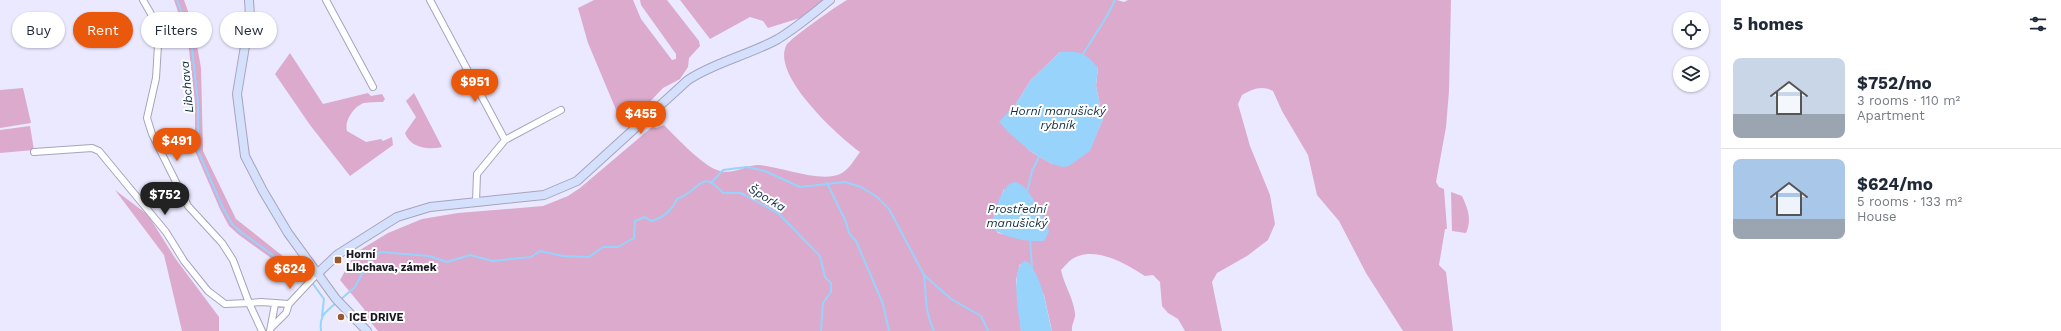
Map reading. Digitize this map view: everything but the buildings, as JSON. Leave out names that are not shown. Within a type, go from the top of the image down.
[{"type":"street","points":[[143,0],[155,21],[158,45],[156,78],[147,118],[152,134],[188,206],[222,243],[233,260],[249,303],[262,331]]},
{"type":"street","points":[[249,0],[250,16],[237,94],[245,156],[263,191],[315,276],[367,331]]},
{"type":"street","points":[[326,0],[373,87]]},
{"type":"street","points":[[430,0],[505,140]]},
{"type":"street","points":[[271,329],[286,313],[289,304],[337,255],[397,217],[430,207],[544,195],[577,181],[688,80],[702,70],[777,40],[830,0]]},
{"type":"street","points":[[476,202],[478,174],[505,140],[561,110]]},
{"type":"street","points":[[34,152],[92,148],[99,151],[166,232],[184,261],[208,291],[225,304],[262,302],[289,304]]},
{"type":"street","points":[[271,329],[275,304]]},
{"type":"shaded area","points":[[174,0],[184,0],[188,12],[178,12]]},
{"type":"shaded area","points":[[594,0],[633,0],[641,19],[672,60],[676,59],[676,54],[641,5],[640,0],[667,0],[699,41],[700,46],[689,58],[688,67],[680,79],[663,88],[625,125],[622,124],[588,43],[578,8]]},
{"type":"shaded area","points":[[680,0],[824,0],[800,18],[768,28],[763,21],[750,17],[710,39]]},
{"type":"shaded area","points":[[847,0],[1117,0],[1124,2],[1128,0],[1451,0],[1449,91],[1446,127],[1436,182],[1439,187],[1444,189],[1447,229],[1445,229],[1439,265],[1446,272],[1453,331],[1403,331],[1366,273],[1339,221],[1317,195],[1308,155],[1282,111],[1273,91],[1265,88],[1253,90],[1242,95],[1238,104],[1250,146],[1270,195],[1275,224],[1268,240],[1247,256],[1217,273],[1212,282],[1222,331],[1185,331],[1178,319],[1168,313],[1162,306],[1160,282],[1153,275],[1145,276],[1129,266],[1110,258],[1090,254],[1081,255],[1072,259],[1061,270],[1075,313],[1072,331],[1052,331],[1044,295],[1020,264],[1016,280],[1021,331],[378,331],[368,319],[364,309],[340,280],[355,253],[388,233],[422,219],[458,213],[543,206],[568,196],[580,188],[652,127],[657,128],[664,125],[689,150],[704,162],[723,172],[759,165],[813,176],[834,176],[842,173],[850,166],[860,152],[823,119],[797,89],[784,59],[786,46],[789,42],[814,22]],"holes":[[[1060,52],[1098,68],[1096,86],[1103,119],[1095,137],[1052,164],[1030,151],[1000,122],[1015,105],[1031,80]],[[1004,189],[1025,240],[998,233],[991,224]]]},
{"type":"shaded area","points":[[189,48],[198,48],[201,68],[203,151],[236,219],[303,272],[303,281],[239,235],[229,226],[195,151],[195,102]]},
{"type":"shaded area","points":[[290,53],[323,104],[368,93],[371,96],[382,94],[385,99],[383,102],[364,103],[357,107],[348,119],[346,127],[347,131],[366,142],[381,139],[383,141],[392,137],[393,145],[350,176],[310,125],[275,74]]},
{"type":"shaded area","points":[[23,88],[31,123],[0,128],[0,90]]},
{"type":"shaded area","points":[[414,93],[442,147],[420,147],[415,145],[407,138],[405,133],[416,117],[406,101]]},
{"type":"shaded area","points":[[30,126],[34,150],[0,153],[0,130]]},
{"type":"shaded area","points":[[115,190],[148,215],[175,258],[219,317],[219,331],[182,331],[164,255]]},
{"type":"shaded area","points":[[1451,192],[1462,196],[1466,205],[1469,223],[1466,233],[1452,231]]},
{"type":"water","name":"Horní manušický rybník","points":[[1060,52],[1077,52],[1082,54],[1098,68],[1096,86],[1103,119],[1090,151],[1069,166],[1062,167],[1052,164],[1030,151],[1009,133],[999,122],[1015,105],[1031,80]]},
{"type":"water","name":"Prostřední manušický","points":[[1015,182],[1025,188],[1030,194],[1048,228],[1049,232],[1044,241],[1016,239],[992,228],[994,214],[1003,192],[1007,186]]},
{"type":"water","points":[[1024,261],[1028,262],[1038,278],[1044,295],[1052,331],[1021,331],[1017,305],[1016,283],[1017,274]]},
{"type":"waterway","name":"Libchava","points":[[177,0],[191,40],[198,102],[198,151],[223,208],[232,224],[241,232],[313,284],[324,299],[322,316]]},
{"type":"waterway","points":[[1083,54],[1107,16],[1115,0]]},
{"type":"waterway","points":[[1027,192],[1032,171],[1040,155]]},
{"type":"waterway","points":[[712,182],[723,170],[747,167],[765,171],[800,187],[845,182],[861,187],[877,197],[889,209],[924,275],[951,299],[981,316],[988,331]]},
{"type":"waterway","name":"Šporka","points":[[340,300],[355,287],[371,257],[381,252],[429,256],[447,262],[470,255],[492,261],[531,257],[540,251],[563,256],[589,257],[603,247],[618,247],[634,238],[635,221],[645,217],[651,221],[663,216],[673,207],[677,199],[705,181],[715,185],[723,193],[741,193],[778,213],[820,256],[825,277],[831,283],[831,292],[823,303],[821,331]]},
{"type":"waterway","points":[[827,183],[846,222],[849,233],[856,241],[883,304],[889,331]]},
{"type":"waterway","points":[[1030,239],[1032,268]]},
{"type":"waterway","points":[[924,276],[927,310],[934,331]]},
{"type":"waterway","name":"Šporka","points":[[321,331],[322,318],[336,303]]},
{"type":"place","name":"Horní Libchava, zámek","points":[[338,260]]},
{"type":"place","name":"ICE DRIVE","points":[[341,317]]}]
